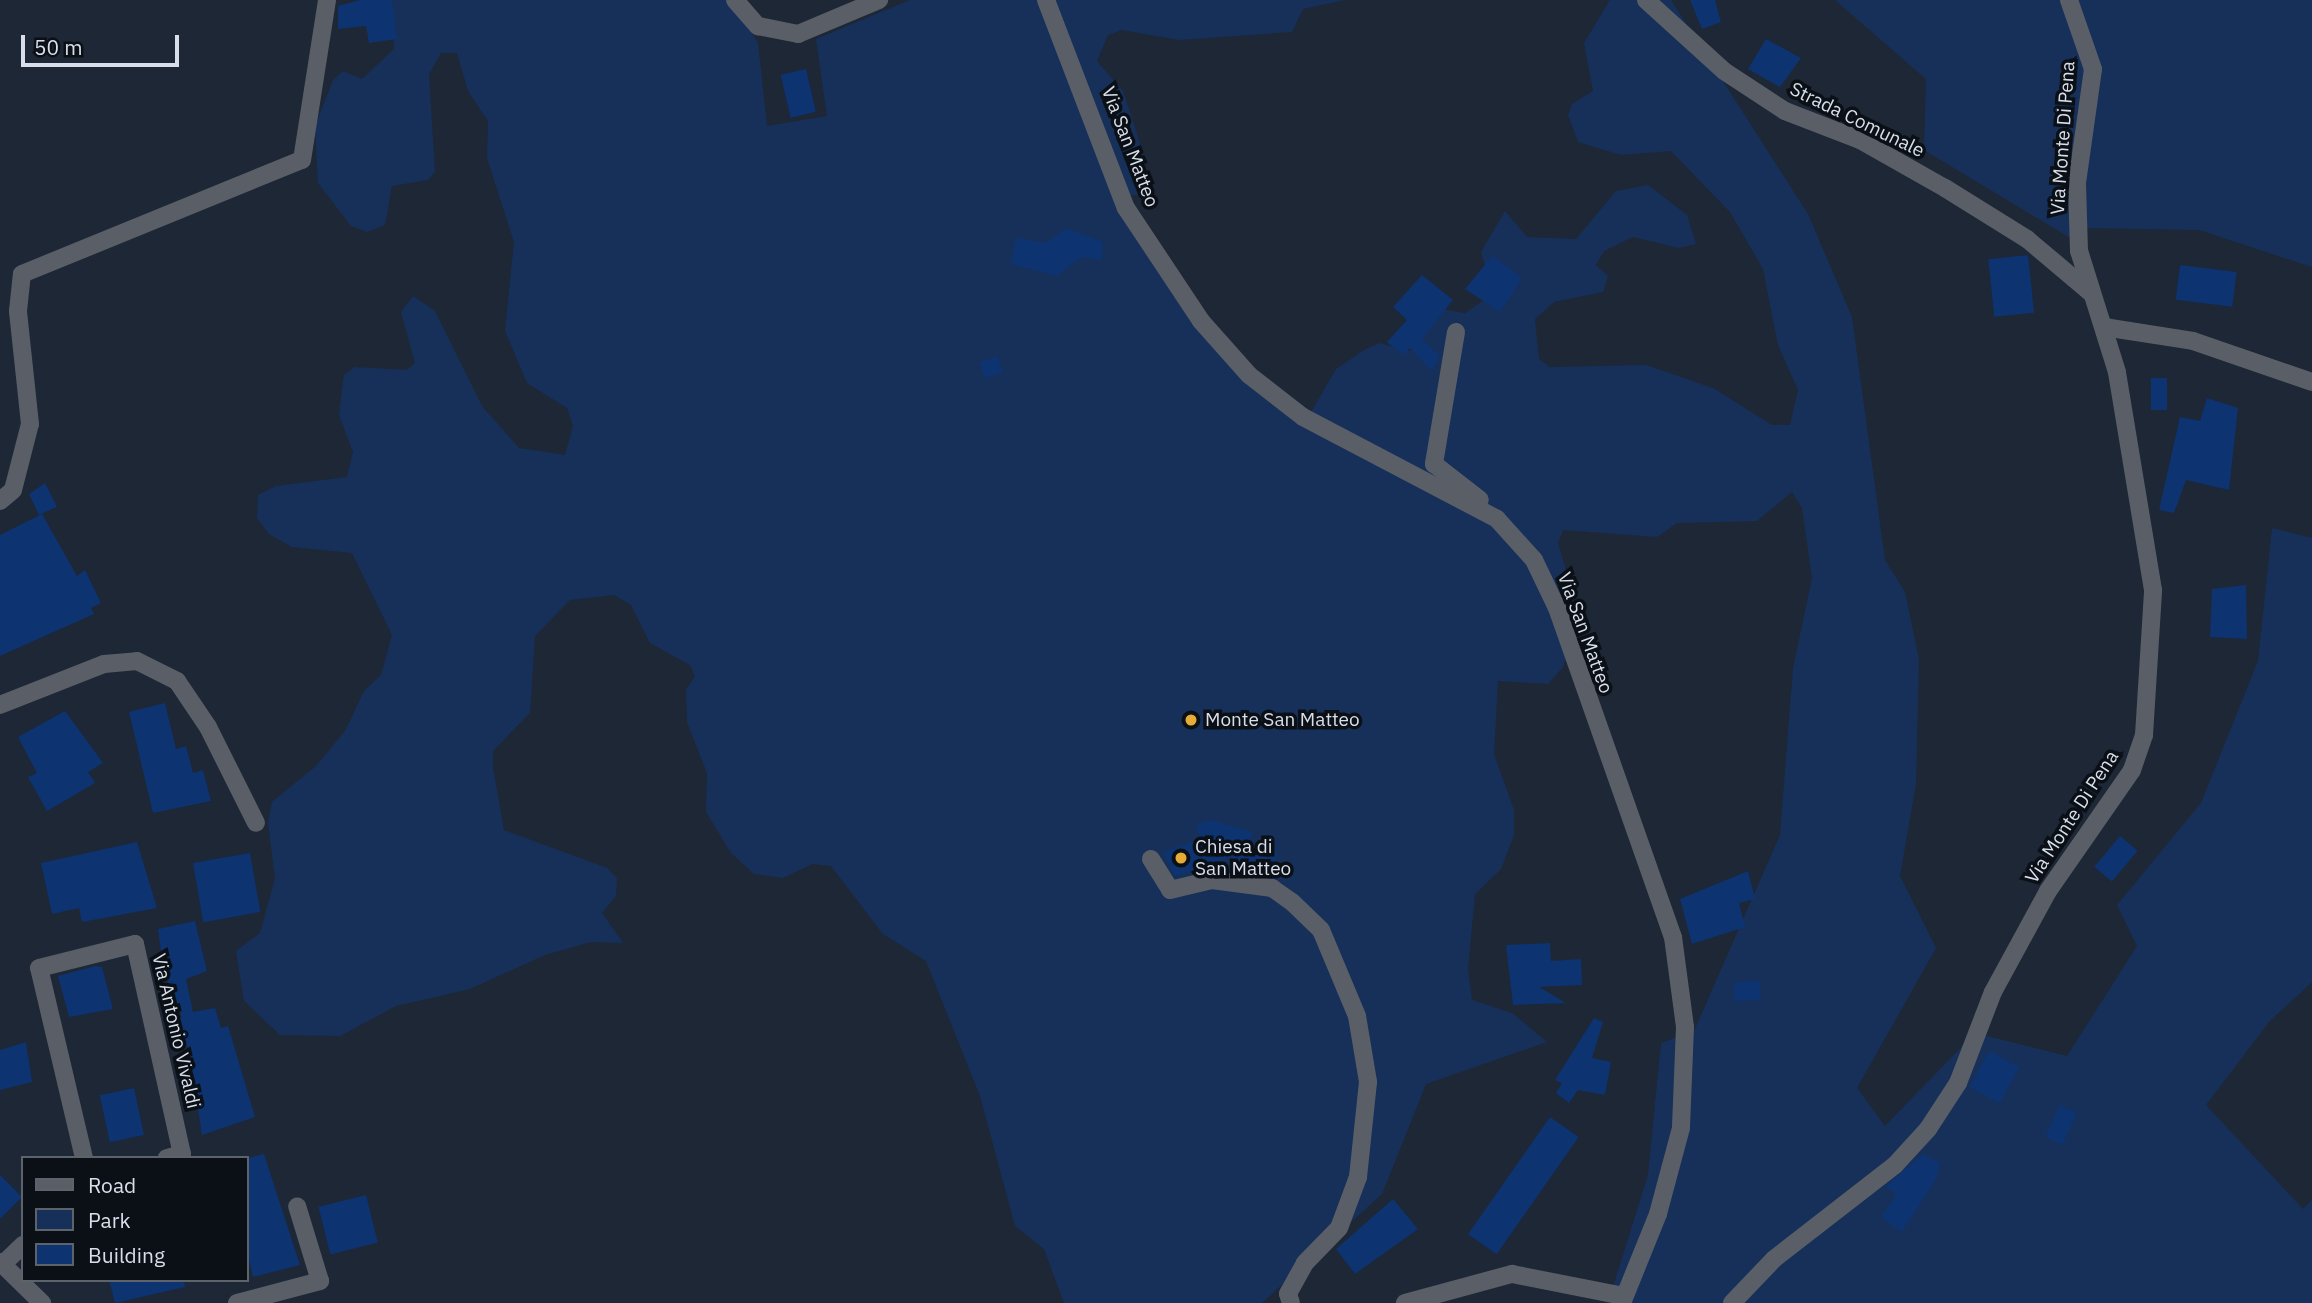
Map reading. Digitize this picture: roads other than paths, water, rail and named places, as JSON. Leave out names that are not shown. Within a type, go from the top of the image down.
[{"type":"street","points":[[0,501],[13,490],[30,424],[18,312],[22,274],[302,160],[327,0]]},
{"type":"street","points":[[735,0],[758,26],[798,34],[878,0]]},
{"type":"street","name":"Via San Matteo","points":[[1046,0],[1080,74],[1126,208],[1217,339],[1249,375],[1303,417],[1497,519],[1534,560],[1557,608],[1673,937],[1685,1027],[1681,1128],[1658,1214],[1623,1299]]},
{"type":"street","name":"Strada Comunale","points":[[1646,0],[1724,71],[1785,111],[1860,140],[1945,188],[2027,239],[2091,293]]},
{"type":"street","name":"Via Monte Di Pena","points":[[1732,1303],[1774,1259],[1895,1165],[1928,1129],[1958,1083],[1993,992],[2048,891],[2132,770],[2144,735],[2153,590],[2104,327],[2079,251],[2077,183],[2093,69],[2069,0]]},
{"type":"street","points":[[2104,327],[2193,341],[2312,382]]},
{"type":"street","points":[[1456,332],[1434,464],[1497,519]]},
{"type":"street","points":[[0,705],[104,664],[137,661],[177,681],[208,727],[256,823]]},
{"type":"street","points":[[1150,859],[1170,890],[1212,880],[1272,888],[1292,902],[1321,930],[1357,1016],[1368,1082],[1358,1177],[1339,1228],[1294,1284],[1292,1303]]},
{"type":"street","name":"Via Antonio Vivaldi","points":[[84,1156],[39,968],[135,944],[182,1154],[174,1156]]},
{"type":"street","points":[[237,1303],[320,1281],[297,1206]]},
{"type":"street","points":[[21,1247],[1,1264],[42,1303]]},
{"type":"street","points":[[1405,1303],[1512,1274],[1623,1299]]},
{"type":"place","name":"Monte San Matteo","points":[[1191,720]]},
{"type":"place","name":"Chiesa di San Matteo","points":[[1181,858]]}]
